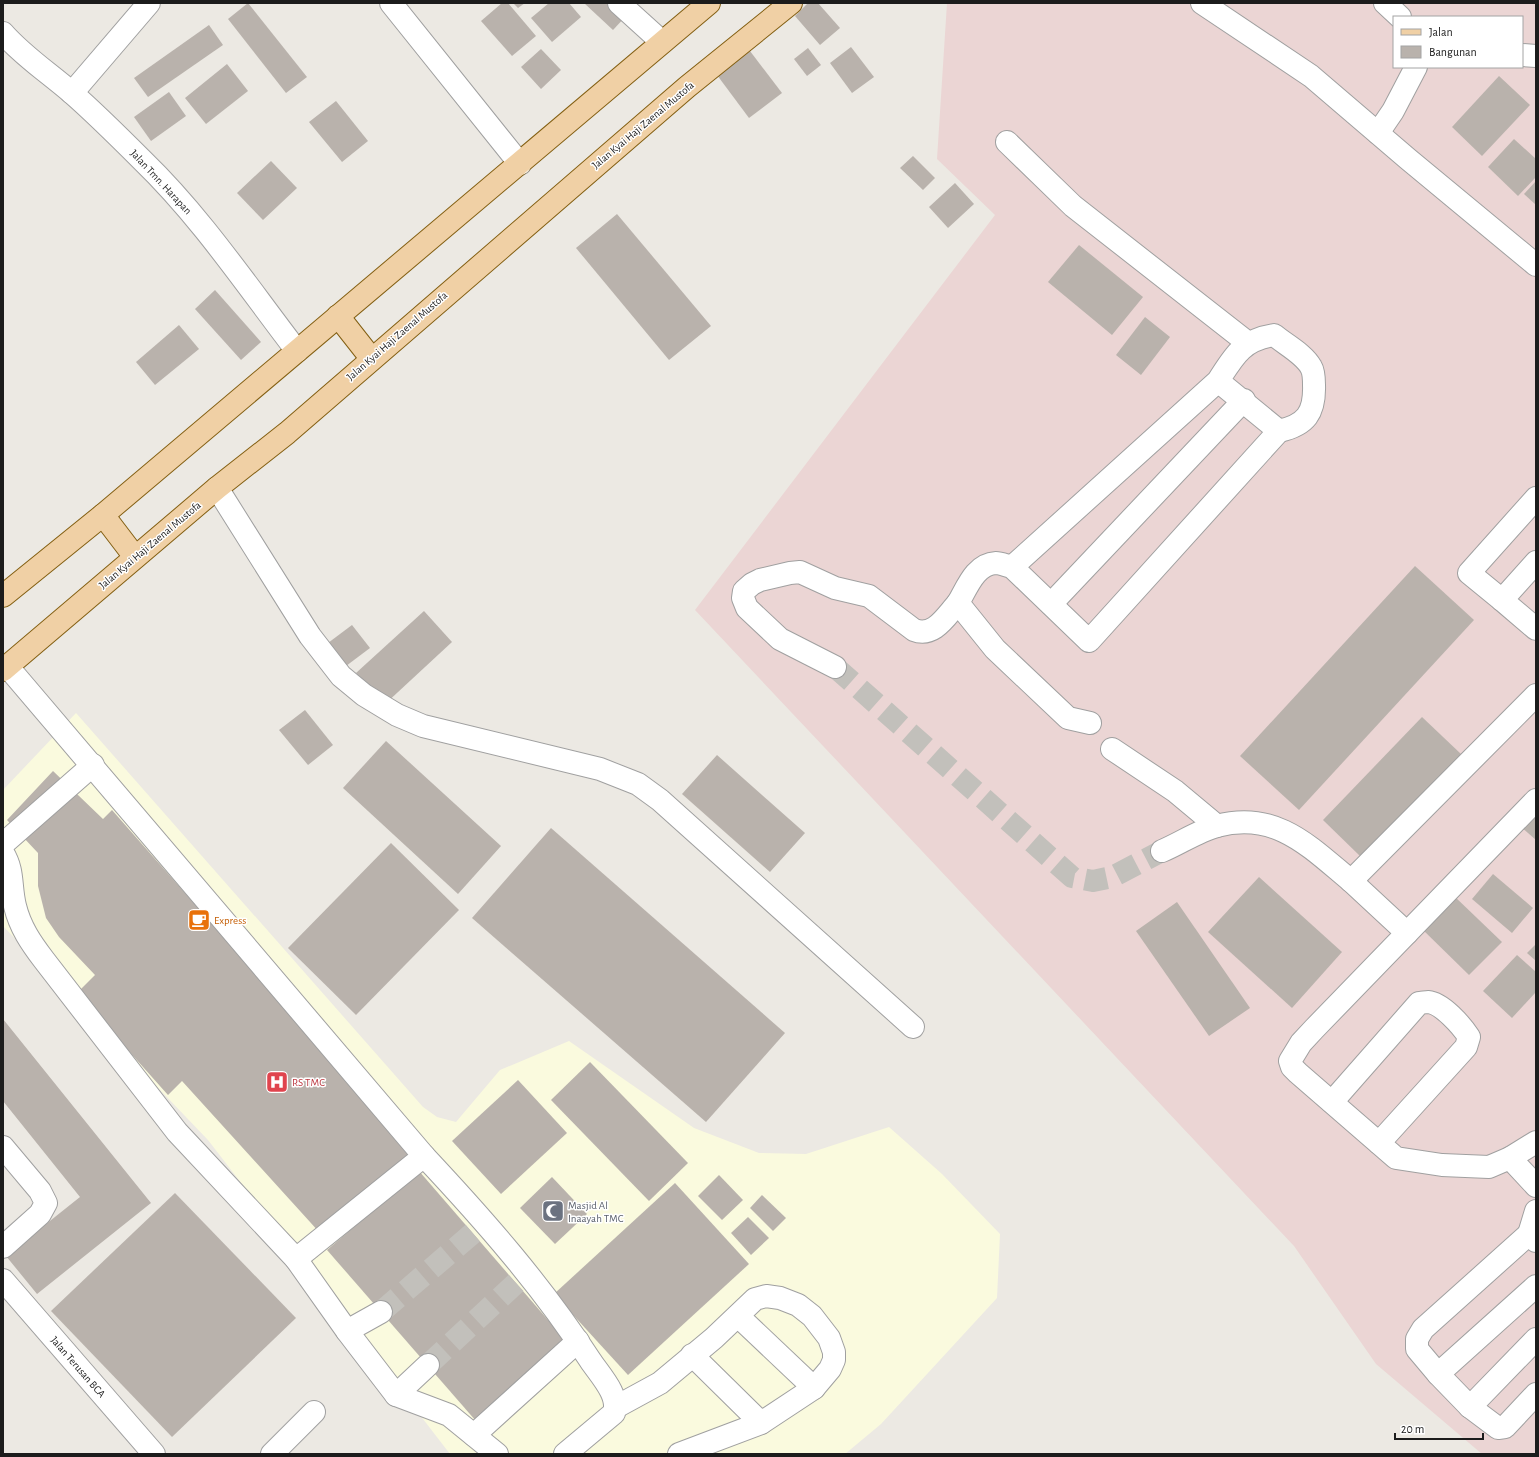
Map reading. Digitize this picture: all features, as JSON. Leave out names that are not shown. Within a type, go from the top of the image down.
[{"type":"main road","points":[[3,596],[103,515],[709,3]]},
{"type":"main road","name":"Jalan Kyai Haji Zaenal Mustofa","points":[[5,668],[135,557],[287,432],[687,87],[791,3]]},
{"type":"main road","points":[[338,316],[371,358]]},
{"type":"main road","points":[[103,515],[135,557]]},
{"type":"street","points":[[72,93],[149,3]]},
{"type":"street","points":[[391,3],[520,164]]},
{"type":"street","points":[[619,3],[662,42]]},
{"type":"street","points":[[1202,3],[1311,76],[1536,265]]},
{"type":"street","points":[[1385,3],[1399,16]]},
{"type":"street","name":"Jalan Tmn. Harapan","points":[[3,33],[13,44],[72,93],[143,160],[171,190],[194,217],[297,351]]},
{"type":"street","points":[[1523,55],[1536,56]]},
{"type":"street","points":[[1378,133],[1393,111],[1415,68]]},
{"type":"street","points":[[1007,142],[1073,206],[1248,343]]},
{"type":"street","points":[[835,667],[780,639],[747,608],[743,598],[744,591],[752,584],[760,580],[800,572],[835,588],[869,596],[914,630],[921,633],[930,632],[958,603],[974,574],[986,566],[996,563],[1012,567],[1088,641],[1279,431],[1294,427],[1304,421],[1313,405],[1314,395],[1312,368],[1303,358],[1274,335],[1260,338],[1248,343],[1237,353],[1218,381],[1012,567]]},
{"type":"street","points":[[1218,381],[1244,400],[1279,431]]},
{"type":"street","points":[[1050,604],[1244,400]]},
{"type":"street","points":[[218,488],[310,636],[341,676],[364,695],[397,715],[423,726],[600,769],[638,784],[660,800],[913,1027]]},
{"type":"street","points":[[1536,498],[1469,573],[1536,629]]},
{"type":"street","points":[[1502,600],[1536,562]]},
{"type":"street","points":[[958,603],[996,649],[1068,718],[1090,723]]},
{"type":"street","points":[[5,668],[93,765],[424,1156],[480,1228],[522,1278],[578,1341],[610,1390],[616,1407],[614,1413],[564,1454]]},
{"type":"street","points":[[1351,881],[1536,695]]},
{"type":"street","points":[[1112,749],[1175,791],[1217,826]]},
{"type":"street","points":[[3,844],[93,765]]},
{"type":"street","points":[[1536,800],[1314,1029],[1292,1055],[1290,1061],[1292,1067],[1396,1158],[1442,1165],[1489,1168],[1510,1158],[1536,1142]]},
{"type":"street","points":[[1162,852],[1217,826],[1237,823],[1264,823],[1288,831],[1351,881],[1407,933]]},
{"type":"street","points":[[3,853],[10,864],[15,904],[19,919],[32,944],[177,1132],[296,1259],[347,1331],[396,1395],[449,1415],[497,1454]]},
{"type":"street","points":[[1332,1102],[1419,1003],[1429,1002],[1441,1008],[1463,1027],[1469,1037],[1466,1047],[1379,1143]]},
{"type":"street","points":[[3,1147],[40,1190],[46,1203],[40,1214],[3,1247]]},
{"type":"street","points":[[296,1259],[424,1156]]},
{"type":"street","points":[[1510,1158],[1536,1186]]},
{"type":"street","points":[[1536,1211],[1532,1237],[1423,1330],[1417,1339],[1417,1349],[1438,1374],[1470,1407],[1498,1428],[1505,1427],[1536,1394]]},
{"type":"street","name":"Jalan Terusan BCA","points":[[3,1280],[154,1454]]},
{"type":"street","points":[[1438,1374],[1536,1286]]},
{"type":"street","points":[[616,1407],[660,1383],[738,1316],[755,1299],[766,1296],[780,1298],[798,1305],[812,1316],[829,1338],[834,1352],[834,1360],[830,1369],[814,1388],[761,1423],[679,1454]]},
{"type":"street","points":[[347,1331],[380,1312]]},
{"type":"street","points":[[738,1316],[814,1388]]},
{"type":"street","points":[[1470,1407],[1536,1339]]},
{"type":"street","points":[[474,1435],[578,1341]]},
{"type":"street","points":[[692,1355],[761,1423]]},
{"type":"street","points":[[396,1395],[428,1365]]},
{"type":"street","points":[[272,1454],[314,1412]]},
{"type":"shaded area","points":[[947,3],[1536,3],[1536,1454],[1482,1454],[1376,1364],[1294,1246],[695,610],[995,215],[937,159]]},
{"type":"shaded area","name":"RS TMC","points":[[76,713],[423,1107],[437,1117],[456,1122],[500,1070],[569,1041],[694,1128],[759,1153],[806,1154],[889,1127],[942,1174],[1000,1234],[997,1298],[881,1424],[845,1454],[450,1454],[208,1140],[3,926],[3,790]]},
{"type":"building","points":[[248,3],[307,77],[286,93],[228,19]]},
{"type":"building","points":[[502,3],[508,3],[536,36],[512,56],[481,21]]},
{"type":"building","points":[[513,3],[525,3],[518,8]]},
{"type":"building","points":[[549,3],[569,3],[581,17],[552,42],[531,18]]},
{"type":"building","points":[[584,3],[612,3],[626,16],[613,30]]},
{"type":"building","points":[[808,3],[818,3],[840,28],[820,45],[795,16]]},
{"type":"building","points":[[209,25],[223,45],[148,97],[134,78]]},
{"type":"building","points":[[851,47],[874,77],[852,93],[830,63]]},
{"type":"building","points":[[808,48],[821,65],[807,76],[794,59]]},
{"type":"building","points":[[541,49],[561,70],[541,89],[521,67]]},
{"type":"building","points":[[750,51],[782,93],[749,118],[717,75]]},
{"type":"building","points":[[227,64],[248,91],[206,124],[185,98]]},
{"type":"building","points":[[1499,76],[1530,105],[1482,156],[1452,127]]},
{"type":"building","points":[[169,92],[186,116],[151,141],[134,117]]},
{"type":"building","points":[[336,101],[368,141],[342,162],[309,122]]},
{"type":"building","points":[[1514,139],[1536,159],[1536,177],[1518,196],[1488,167]]},
{"type":"building","points":[[913,156],[935,178],[923,190],[900,168]]},
{"type":"building","points":[[271,161],[297,188],[263,220],[237,193]]},
{"type":"building","points":[[1536,181],[1536,205],[1524,194]]},
{"type":"building","points":[[955,183],[974,204],[948,228],[929,207]]},
{"type":"building","points":[[617,214],[711,326],[669,360],[576,248]]},
{"type":"building","points":[[1079,245],[1143,297],[1112,335],[1048,282]]},
{"type":"building","points":[[215,290],[261,342],[241,360],[195,309]]},
{"type":"building","points":[[1145,317],[1170,337],[1141,375],[1116,355]]},
{"type":"building","points":[[179,325],[199,349],[155,385],[136,362]]},
{"type":"building","points":[[1415,566],[1474,620],[1299,810],[1240,756]]},
{"type":"building","points":[[424,611],[452,642],[384,705],[356,673]]},
{"type":"building","points":[[352,625],[370,648],[342,669],[324,646]]},
{"type":"building","points":[[305,710],[333,745],[308,765],[279,730]]},
{"type":"building","points":[[1422,717],[1461,754],[1361,857],[1323,820]]},
{"type":"building","points":[[386,741],[501,846],[458,894],[343,788]]},
{"type":"building","points":[[717,755],[805,833],[770,872],[682,794]]},
{"type":"building","points":[[53,771],[103,819],[112,810],[417,1157],[320,1233],[182,1081],[168,1095],[77,993],[95,975],[59,937],[46,918],[38,886],[38,853],[7,820]]},
{"type":"building","points":[[1536,809],[1536,840],[1521,827]]},
{"type":"building","points":[[551,828],[785,1033],[706,1122],[472,918]]},
{"type":"building","points":[[391,843],[459,910],[356,1015],[288,948]]},
{"type":"building","points":[[1493,874],[1533,908],[1512,933],[1472,899]]},
{"type":"building","points":[[1259,877],[1342,952],[1292,1008],[1208,932]]},
{"type":"building","points":[[1453,895],[1502,942],[1469,975],[1421,928]]},
{"type":"building","points":[[1177,902],[1250,1008],[1209,1036],[1136,931]]},
{"type":"building","points":[[1536,944],[1536,961],[1527,953]]},
{"type":"building","points":[[1517,955],[1536,972],[1536,992],[1512,1018],[1483,991]]},
{"type":"building","points":[[3,1019],[151,1203],[37,1294],[6,1256],[80,1197],[3,1101]]},
{"type":"building","points":[[590,1062],[688,1163],[649,1201],[551,1100]]},
{"type":"building","points":[[518,1080],[567,1133],[501,1194],[452,1141]]},
{"type":"building","points":[[419,1171],[567,1342],[476,1421],[327,1250]]},
{"type":"building","points":[[719,1175],[743,1200],[722,1220],[698,1196]]},
{"type":"building","name":"Masjid Al Inaayah TMC","points":[[552,1177],[587,1214],[555,1244],[520,1208]]},
{"type":"building","points":[[675,1183],[749,1264],[628,1375],[554,1294]]},
{"type":"building","points":[[175,1193],[296,1318],[172,1437],[51,1311]]},
{"type":"building","points":[[762,1195],[786,1218],[773,1231],[750,1208]]},
{"type":"building","points":[[748,1217],[769,1238],[751,1255],[731,1233]]},
{"type":"tunnel","points":[[835,667],[1072,877],[1093,881],[1112,877],[1162,851]]},
{"type":"tunnel","points":[[381,1312],[473,1233]]},
{"type":"tunnel","points":[[428,1365],[516,1283]]},
{"type":"place","name":"Express","points":[[199,920]]},
{"type":"place","name":"RS TMC","points":[[277,1082]]},
{"type":"place","name":"Masjid Al Inaayah TMC","points":[[553,1211]]}]
